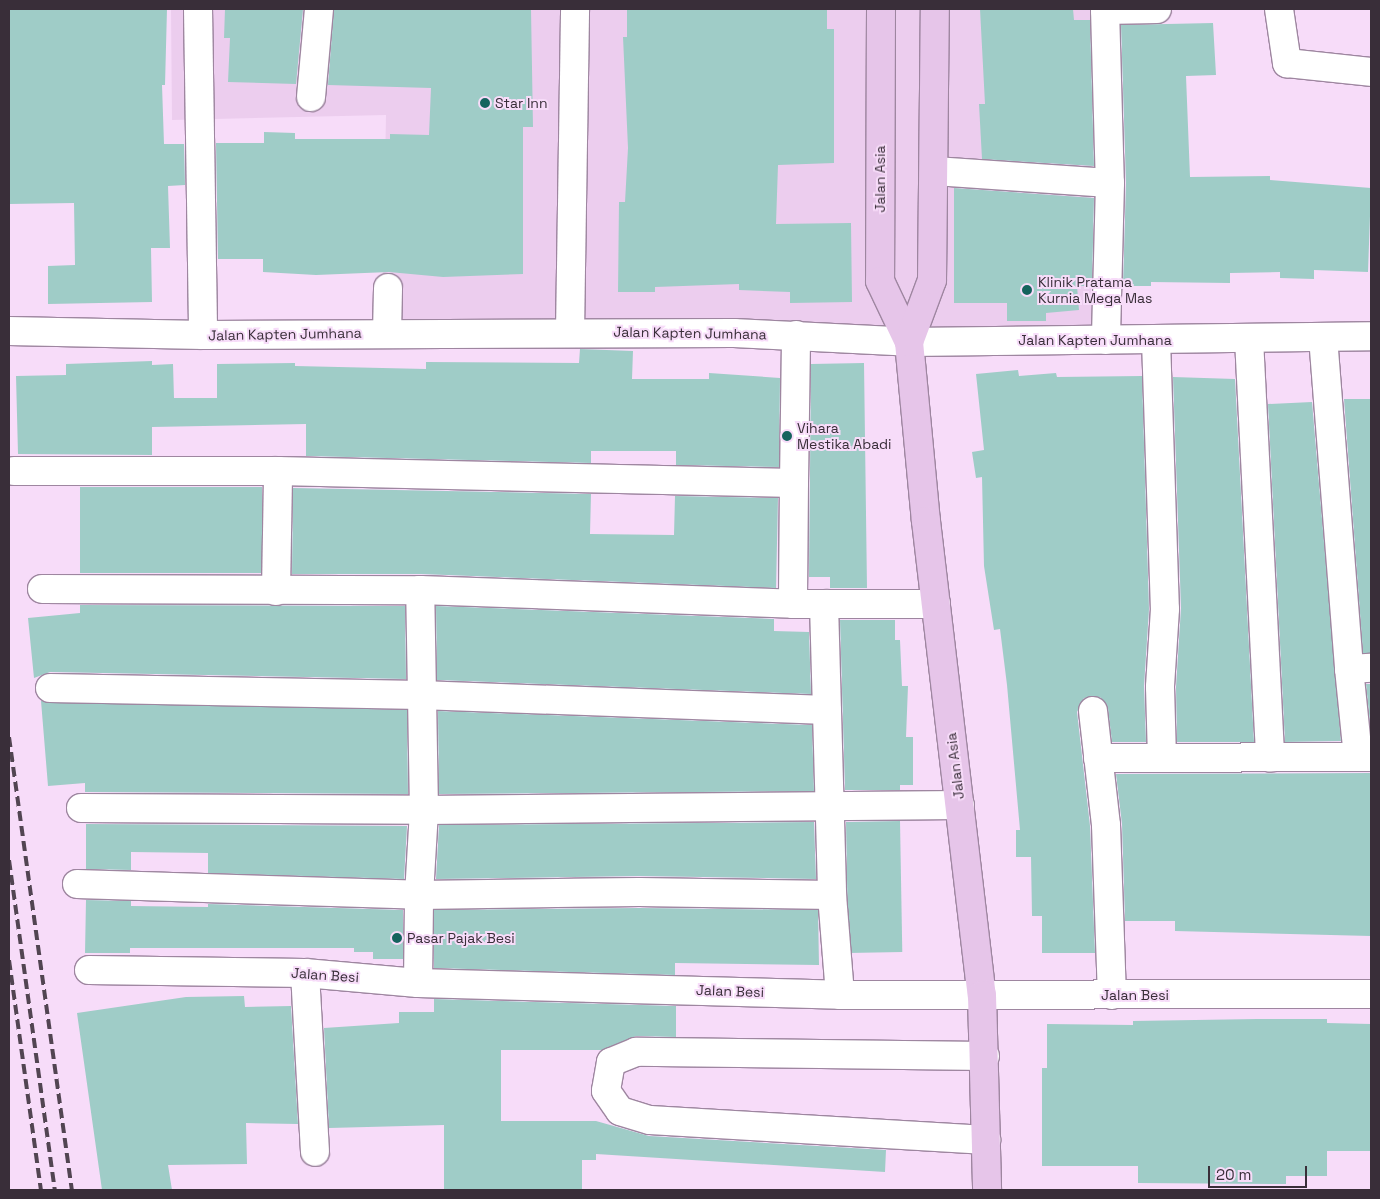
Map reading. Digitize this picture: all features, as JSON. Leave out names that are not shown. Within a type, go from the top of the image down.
[{"type":"main road","name":"Jalan Asia","points":[[881,9],[880,281],[908,342],[936,604],[982,994],[987,1190]]},
{"type":"main road","name":"Jalan Asia","points":[[908,342],[932,280],[935,9]]},
{"type":"street","points":[[198,9],[203,335]]},
{"type":"street","points":[[311,97],[319,9]]},
{"type":"street","points":[[570,332],[574,9]]},
{"type":"street","points":[[1106,340],[1110,183],[1105,9],[1157,9]]},
{"type":"street","points":[[1279,9],[1287,63],[1371,72]]},
{"type":"street","points":[[934,171],[1110,183]]},
{"type":"street","points":[[387,333],[388,288]]},
{"type":"street","name":"Jalan Kapten Jumhana","points":[[9,331],[203,335],[570,332],[796,335],[908,342],[1371,336]]},
{"type":"street","points":[[793,604],[796,335]]},
{"type":"street","points":[[1098,758],[1365,757],[1360,668],[1322,337]]},
{"type":"street","points":[[1249,339],[1270,757]]},
{"type":"street","points":[[1156,340],[1165,609],[1160,687],[1162,757]]},
{"type":"street","points":[[14,471],[278,471],[794,483]]},
{"type":"street","points":[[276,590],[278,471]]},
{"type":"street","points":[[42,589],[420,590],[793,604],[936,604]]},
{"type":"street","points":[[418,982],[419,895],[424,810],[420,695],[420,590]]},
{"type":"street","points":[[824,604],[832,896],[840,995]]},
{"type":"street","points":[[50,688],[420,695],[827,710]]},
{"type":"street","points":[[1093,711],[1106,825],[1112,995]]},
{"type":"street","points":[[81,808],[424,810],[960,805]]},
{"type":"street","points":[[77,884],[419,895],[639,892],[832,896]]},
{"type":"street","name":"Jalan Besi","points":[[89,970],[305,973],[418,982],[840,995],[1371,994]]},
{"type":"street","points":[[305,973],[315,1152]]},
{"type":"street","points":[[984,1056],[636,1052],[611,1062],[606,1091],[620,1112],[650,1120],[986,1140]]},
{"type":"shaded area","points":[[171,9],[1091,9],[1091,346],[382,332],[386,115],[172,120]]},
{"type":"building","points":[[9,9],[167,9],[165,85],[162,85],[164,144],[184,144],[185,185],[168,186],[170,248],[151,248],[152,302],[48,304],[48,266],[75,265],[74,203],[9,204]]},
{"type":"building","points":[[225,9],[303,9],[296,84],[228,82],[230,38],[224,38]]},
{"type":"building","points":[[334,9],[531,9],[533,127],[523,127],[523,274],[443,277],[389,272],[316,275],[263,272],[263,259],[218,259],[216,143],[264,143],[264,132],[295,133],[295,139],[390,139],[390,134],[429,135],[431,88],[328,85]]},
{"type":"building","points":[[627,9],[827,9],[827,29],[834,29],[834,163],[778,165],[776,224],[851,223],[852,302],[790,303],[790,292],[739,290],[739,284],[655,287],[655,292],[618,292],[619,202],[625,202],[628,148],[623,37],[627,37]]},
{"type":"building","points":[[980,9],[1073,9],[1074,20],[1090,20],[1094,166],[982,159],[979,104],[985,104]]},
{"type":"building","points":[[1213,23],[1216,75],[1186,76],[1190,177],[1270,176],[1270,180],[1371,188],[1368,272],[1314,270],[1314,279],[1280,278],[1280,272],[1230,273],[1230,283],[1151,282],[1151,286],[1123,286],[1126,183],[1121,25]]},
{"type":"building","points":[[954,188],[1094,198],[1092,286],[1077,286],[1079,310],[1046,313],[1046,321],[1007,321],[1007,303],[954,303]]},
{"type":"building","points":[[580,349],[633,351],[632,379],[709,379],[709,373],[780,378],[779,467],[676,465],[676,451],[591,451],[591,463],[306,456],[306,424],[152,427],[152,455],[18,454],[16,376],[66,375],[66,364],[152,361],[152,365],[173,364],[174,398],[217,398],[217,364],[295,363],[295,366],[426,369],[426,362],[579,363]]},
{"type":"building","points":[[864,363],[867,588],[830,588],[830,577],[809,577],[811,364]]},
{"type":"building","points":[[1018,370],[1019,376],[1056,373],[1057,377],[1142,376],[1149,609],[1144,686],[1146,742],[1112,742],[1108,709],[1100,697],[1084,698],[1077,712],[1090,826],[1095,953],[1042,953],[1042,916],[1032,916],[1031,857],[1016,857],[1016,830],[1020,830],[1007,685],[1000,629],[994,630],[984,566],[982,477],[976,478],[972,452],[984,450],[976,374]]},
{"type":"building","points":[[1173,377],[1235,379],[1254,742],[1177,742],[1176,687],[1181,608]]},
{"type":"building","points":[[1344,399],[1371,399],[1371,653],[1363,653]]},
{"type":"building","points":[[1312,402],[1341,741],[1285,742],[1268,404]]},
{"type":"building","points":[[80,487],[262,487],[262,573],[80,573]]},
{"type":"building","points":[[293,488],[591,494],[590,534],[674,535],[675,496],[778,498],[776,588],[421,574],[292,574]]},
{"type":"building","points":[[80,605],[405,606],[406,679],[50,672],[34,678],[28,618],[80,613]]},
{"type":"building","points":[[436,606],[774,619],[774,631],[809,632],[811,694],[437,680]]},
{"type":"building","points":[[840,620],[895,620],[895,640],[900,640],[902,686],[908,686],[906,737],[913,737],[913,785],[900,785],[900,790],[845,790]]},
{"type":"building","points":[[1366,684],[1371,684],[1371,733]]},
{"type":"building","points":[[41,701],[407,710],[408,794],[85,792],[85,783],[48,786]]},
{"type":"building","points":[[438,711],[812,725],[814,791],[439,794]]},
{"type":"building","points":[[1371,773],[1371,936],[1175,931],[1175,921],[1125,921],[1122,824],[1116,774]]},
{"type":"building","points":[[900,821],[902,952],[848,953],[846,822]]},
{"type":"building","points":[[814,822],[816,879],[639,876],[436,879],[439,825]]},
{"type":"building","points":[[86,824],[407,826],[404,879],[208,873],[208,853],[131,852],[131,870],[86,869]]},
{"type":"building","points":[[86,900],[131,901],[131,906],[208,907],[208,904],[403,910],[403,959],[373,959],[373,952],[354,952],[354,948],[130,948],[130,953],[85,953]]},
{"type":"building","points":[[639,908],[818,910],[819,965],[675,963],[675,975],[434,968],[434,910]]},
{"type":"building","points":[[244,996],[245,1007],[291,1006],[298,1124],[246,1123],[247,1164],[168,1165],[172,1190],[102,1190],[77,1013],[186,997]]},
{"type":"building","points":[[434,999],[676,1006],[676,1037],[636,1036],[602,1050],[501,1050],[501,1121],[596,1121],[649,1136],[886,1150],[885,1172],[596,1154],[596,1160],[582,1160],[582,1190],[444,1190],[444,1125],[329,1128],[324,1028],[399,1023],[399,1012],[434,1012]]},
{"type":"building","points":[[1327,1019],[1327,1023],[1371,1024],[1371,1151],[1327,1151],[1327,1176],[1286,1176],[1286,1184],[1138,1183],[1138,1166],[1042,1166],[1042,1068],[1047,1068],[1047,1024],[1133,1025],[1133,1021]]},
{"type":"railway","points":[[9,737],[72,1190]]},
{"type":"railway","points":[[9,860],[55,1190]]},
{"type":"railway","points":[[9,960],[41,1190]]},
{"type":"place","name":"Star Inn","points":[[485,103]]},
{"type":"place","name":"Klinik Pratama Kurnia Mega Mas","points":[[1027,290]]},
{"type":"place","name":"Vihara Mestika Abadi","points":[[787,436]]},
{"type":"place","name":"Pasar Pajak Besi","points":[[397,938]]}]
